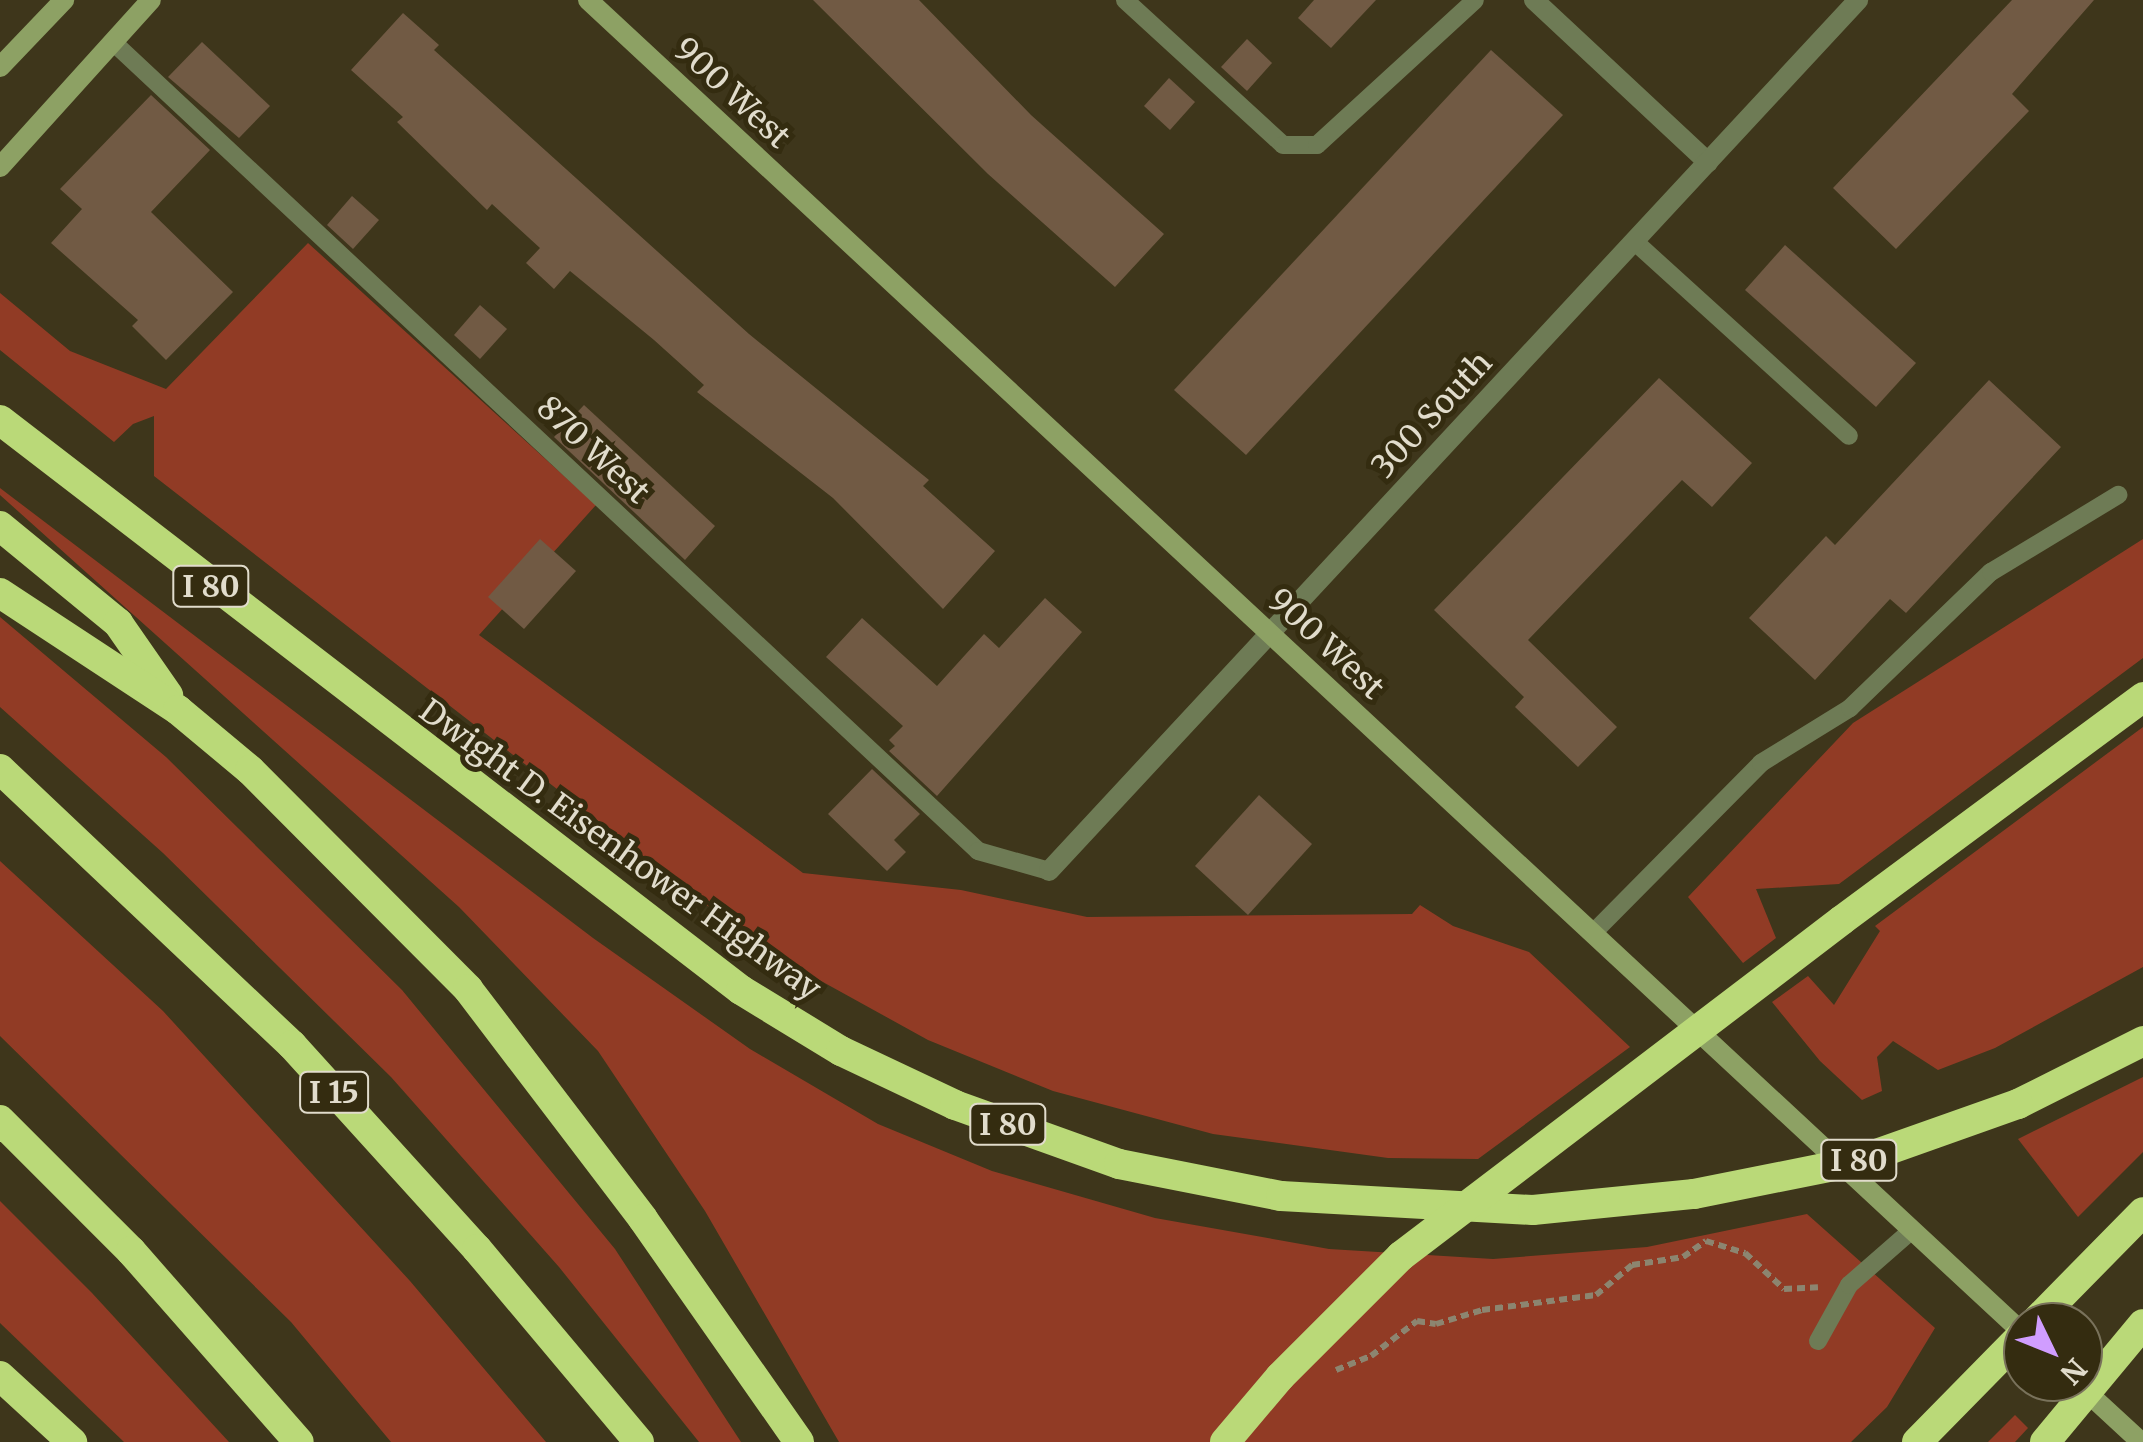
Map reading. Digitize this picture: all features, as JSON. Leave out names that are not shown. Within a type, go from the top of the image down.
[{"type":"highway","name":"Dwight D. Eisenhower Highway","points":[[0,420],[422,751],[740,990],[841,1051],[956,1105],[1118,1164],[1282,1196],[1457,1206],[1620,1206],[1854,1162],[2018,1104],[2143,1041]]},
{"type":"highway","points":[[0,526],[118,623],[178,710]]},
{"type":"highway","points":[[0,593],[178,710],[349,864],[468,989],[643,1219],[799,1442]]},
{"type":"highway","points":[[1226,1442],[1280,1377],[1401,1256],[1842,920],[2143,697]]},
{"type":"highway","name":"I 15","points":[[0,770],[292,1045],[490,1263],[639,1442]]},
{"type":"highway","points":[[0,1120],[130,1251],[298,1442]]},
{"type":"highway","points":[[2055,1302],[2143,1212]]},
{"type":"highway","points":[[2046,1442],[2143,1324]]},
{"type":"highway","points":[[1917,1442],[2003,1354]]},
{"type":"highway","points":[[0,1376],[72,1442]]},
{"type":"main road","points":[[0,66],[64,0]]},
{"type":"main road","points":[[0,167],[151,0]]},
{"type":"main road","name":"900 West","points":[[588,0],[2003,1315]]},
{"type":"main road","points":[[2097,1402],[2140,1442]]},
{"type":"street","points":[[1534,0],[1708,162]]},
{"type":"street","name":"300 South","points":[[1049,872],[1858,0]]},
{"type":"lane","points":[[1125,0],[1283,146],[1317,145],[1475,0]]},
{"type":"lane","name":"870 West","points":[[113,42],[978,851],[1049,872]]},
{"type":"lane","points":[[1634,242],[1848,436]]},
{"type":"lane","points":[[1593,934],[1762,762],[1850,708],[1990,572],[2118,495]]},
{"type":"lane","points":[[1818,1341],[1849,1285],[1912,1230]]},
{"type":"path","points":[[1320,1380],[1370,1356],[1417,1321],[1436,1324],[1482,1310],[1596,1295],[1632,1264],[1683,1257],[1706,1242],[1745,1253],[1784,1289],[1849,1285]]},
{"type":"shaded area","points":[[308,243],[596,505],[479,635],[803,873],[961,890],[1087,917],[1412,914],[1420,905],[1453,926],[1529,952],[1630,1047],[1478,1159],[1388,1158],[1213,1134],[1053,1091],[928,1040],[803,971],[705,904],[154,476],[154,416],[133,424],[114,442],[0,350],[0,293],[70,351],[166,389]]},
{"type":"shaded area","points":[[0,488],[593,938],[750,1049],[878,1124],[992,1171],[1155,1218],[1329,1249],[1493,1259],[1647,1247],[1807,1214],[1935,1328],[1887,1407],[1851,1442],[839,1442],[705,1211],[598,1051],[459,907],[0,495]]},
{"type":"shaded area","points":[[2143,539],[2143,658],[1839,884],[1756,889],[1776,938],[1743,963],[1688,897],[1853,723]]},
{"type":"shaded area","points":[[0,617],[166,757],[402,990],[615,1249],[741,1442],[699,1442],[559,1267],[391,1077],[163,853],[0,707]]},
{"type":"shaded area","points":[[2143,727],[2143,967],[1995,1048],[1938,1070],[1893,1041],[1877,1057],[1882,1091],[1862,1100],[1820,1061],[1772,1002],[1808,976],[1834,1005],[1880,931],[1875,926]]},
{"type":"shaded area","points":[[0,861],[163,1011],[410,1281],[546,1442],[391,1442],[291,1322],[0,1036]]},
{"type":"shaded area","points":[[2143,1077],[2143,1152],[2078,1217],[2018,1139]]},
{"type":"shaded area","points":[[0,1201],[92,1293],[229,1442],[124,1442],[0,1323]]},
{"type":"shaded area","points":[[2015,1415],[2028,1428],[2015,1442],[1988,1442]]},
{"type":"building","points":[[813,0],[919,0],[1031,115],[1164,234],[1115,287],[988,174]]},
{"type":"building","points":[[1314,0],[1376,0],[1331,48],[1298,18]]},
{"type":"building","points":[[2012,0],[2094,0],[2012,94],[2029,111],[1896,249],[1833,188]]},
{"type":"building","points":[[403,13],[439,45],[434,50],[749,334],[929,480],[923,486],[995,551],[943,609],[833,498],[697,392],[704,385],[654,340],[570,271],[554,289],[526,263],[540,248],[492,204],[487,210],[397,122],[403,117],[351,70]]},
{"type":"building","points":[[1247,39],[1272,63],[1247,91],[1221,67]]},
{"type":"building","points":[[202,42],[270,106],[239,138],[168,77]]},
{"type":"building","points":[[1491,50],[1563,115],[1246,455],[1174,390]]},
{"type":"building","points":[[1169,78],[1195,102],[1170,130],[1144,106]]},
{"type":"building","points":[[151,95],[210,150],[151,212],[233,292],[166,360],[132,326],[138,320],[51,243],[82,209],[60,189]]},
{"type":"building","points":[[352,196],[379,220],[353,249],[327,225]]},
{"type":"building","points":[[1785,245],[1916,363],[1876,407],[1745,290]]},
{"type":"building","points":[[480,305],[507,329],[480,359],[454,335]]},
{"type":"building","points":[[1659,378],[1752,463],[1712,507],[1682,480],[1528,640],[1617,727],[1578,767],[1515,707],[1524,697],[1434,610]]},
{"type":"building","points":[[1989,380],[2061,447],[1906,613],[1890,599],[1815,680],[1749,618],[1826,536],[1835,545]]},
{"type":"building","points":[[584,405],[715,526],[685,560],[554,437]]},
{"type":"building","points":[[540,539],[576,571],[524,629],[488,597]]},
{"type":"building","points":[[1045,598],[1082,632],[937,796],[889,751],[895,746],[889,740],[903,726],[826,657],[862,618],[937,686],[984,634],[999,648]]},
{"type":"building","points":[[872,769],[920,814],[894,840],[906,852],[887,871],[828,814]]},
{"type":"building","points":[[1259,795],[1312,844],[1248,915],[1195,866]]}]
